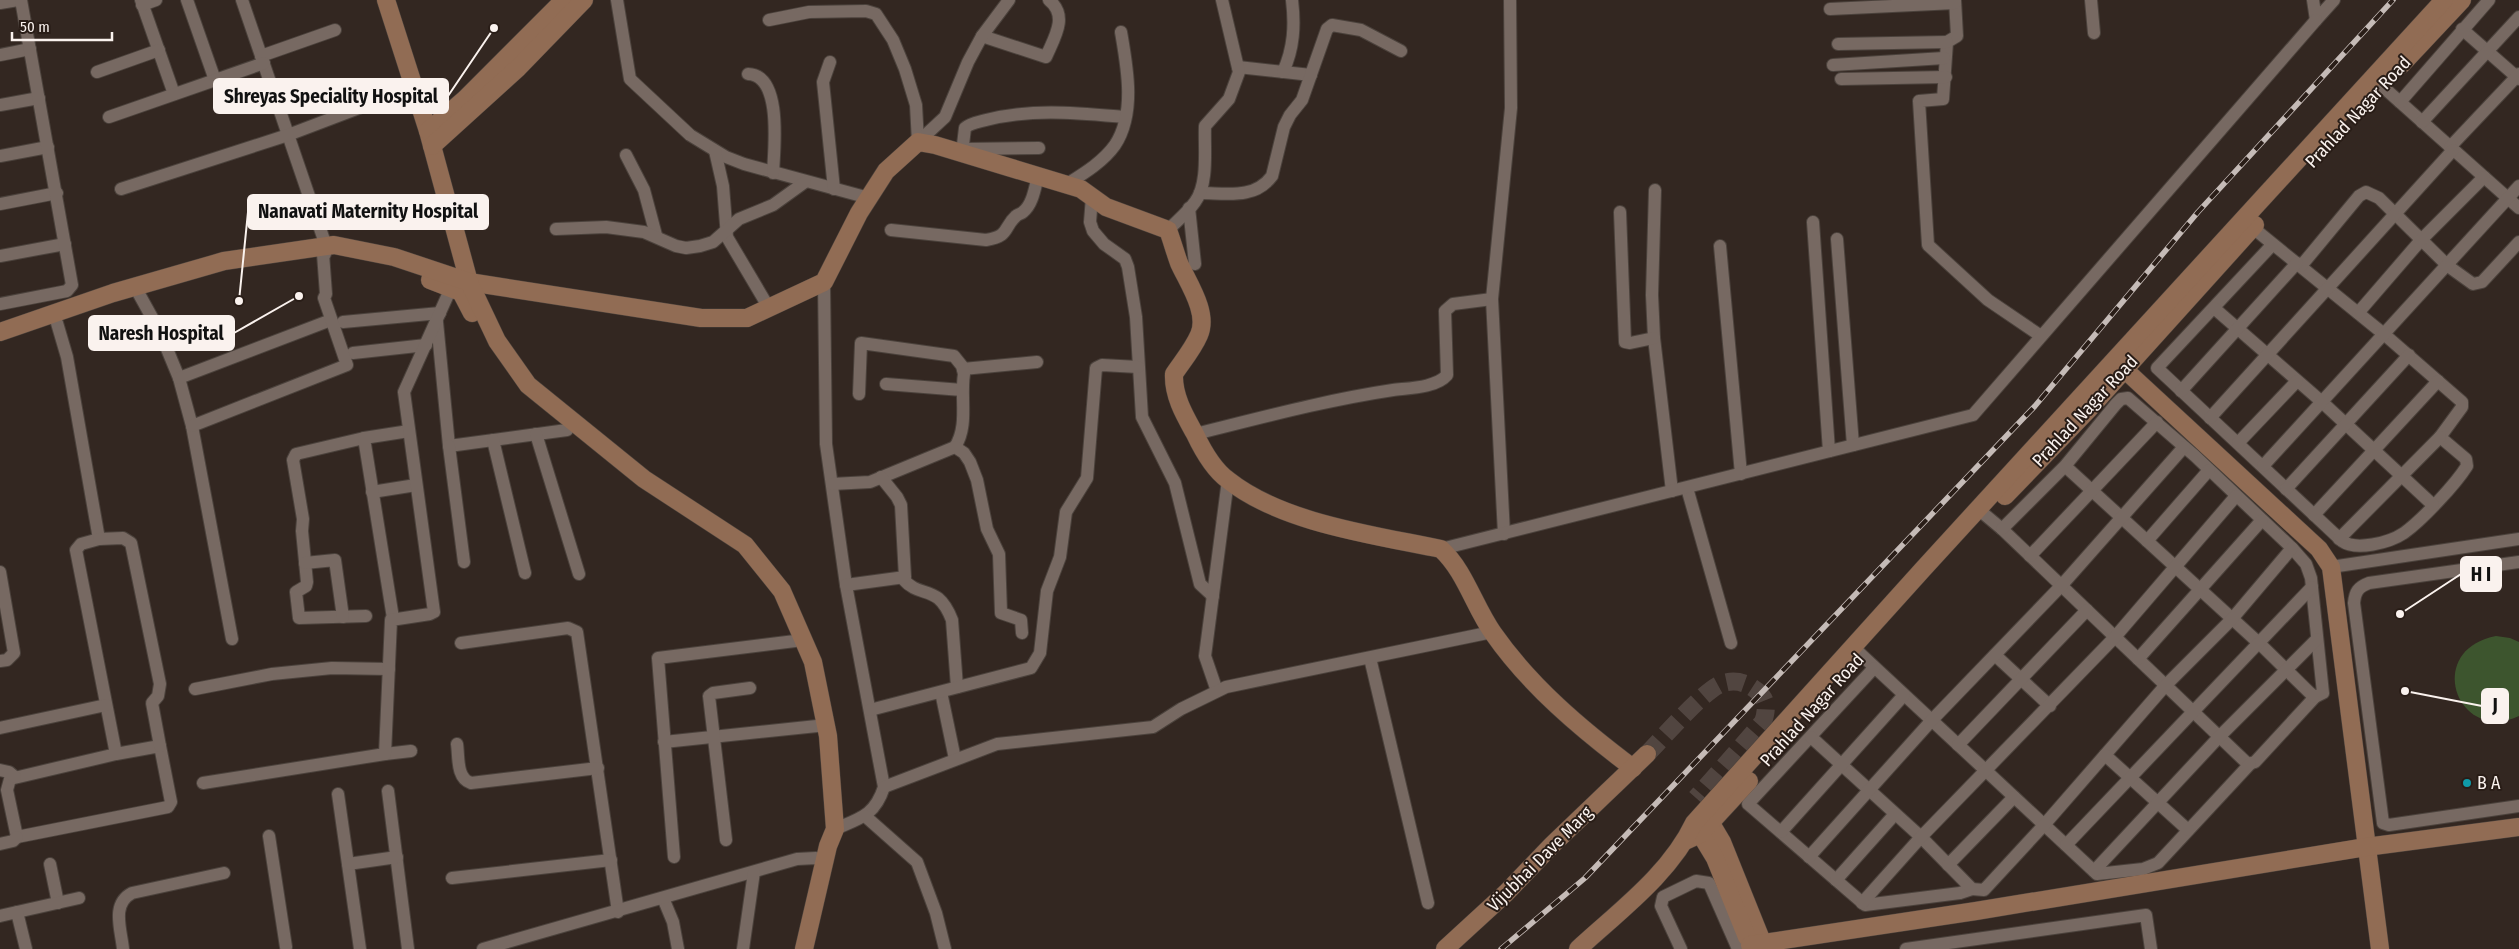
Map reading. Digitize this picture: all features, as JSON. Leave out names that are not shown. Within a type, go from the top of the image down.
[{"type":"street","points":[[0,3],[20,0],[57,193],[71,289],[0,304]]},
{"type":"street","points":[[156,0],[142,2],[174,94]]},
{"type":"street","points":[[189,0],[216,80]]},
{"type":"street","points":[[192,426],[346,367],[348,361],[337,321],[324,298],[326,294],[324,251],[288,135],[242,0]]},
{"type":"street","points":[[386,0],[430,138],[460,287],[490,345],[522,391],[567,430],[640,486],[739,551],[774,595],[794,640],[805,665],[817,726],[826,827],[804,949]]},
{"type":"street","points":[[430,138],[564,0]]},
{"type":"street","points":[[430,138],[518,68],[584,0]]},
{"type":"street","points":[[617,0],[630,78],[690,134],[715,151],[744,164],[869,198]]},
{"type":"street","points":[[835,829],[865,816],[879,803],[884,787],[846,585],[826,444],[824,282],[869,198],[886,171],[945,117],[968,62],[982,36],[1009,0]]},
{"type":"street","points":[[982,36],[1046,57],[1060,18],[1057,7],[1050,0]]},
{"type":"street","points":[[1168,230],[1200,193],[1203,179],[1205,126],[1229,99],[1238,80],[1238,67],[1222,0]]},
{"type":"street","points":[[1283,72],[1288,60],[1295,23],[1292,0]]},
{"type":"street","points":[[1504,534],[1492,300],[1511,108],[1510,0]]},
{"type":"street","points":[[2091,0],[2094,33]]},
{"type":"street","points":[[2313,0],[2316,20]]},
{"type":"street","points":[[1168,230],[1178,260],[1200,312],[1200,334],[1174,374],[1174,382],[1183,414],[1204,453],[1228,480],[1269,504],[1327,526],[1441,549],[1973,415],[2334,0]]},
{"type":"street","name":"Prahlad Nagar Road","points":[[2378,82],[2444,0]]},
{"type":"street","name":"Prahlad Nagar Road","points":[[1578,949],[1650,882],[1699,821],[1857,651],[1931,575],[1982,512],[2378,82],[2462,0]]},
{"type":"street","points":[[2400,102],[2489,0]]},
{"type":"street","points":[[1830,9],[1955,1],[1957,36],[1947,42],[1838,44]]},
{"type":"street","points":[[769,20],[809,12],[870,6],[890,33],[905,69],[916,105],[918,142]]},
{"type":"street","points":[[2422,122],[2519,17]]},
{"type":"street","points":[[1200,193],[1247,194],[1258,190],[1267,183],[1272,176],[1287,120],[1302,100],[1327,29],[1332,25],[1361,30],[1401,51]]},
{"type":"street","points":[[2210,418],[2396,214],[2518,76],[2462,29]]},
{"type":"street","points":[[109,117],[216,80],[335,30]]},
{"type":"street","points":[[1067,184],[1091,168],[1115,145],[1125,117],[1126,66],[1121,32]]},
{"type":"street","points":[[1947,42],[1944,58],[1946,77],[1943,99],[1919,101],[1928,245],[1988,300],[2041,336]]},
{"type":"street","points":[[0,55],[30,49]]},
{"type":"street","points":[[97,72],[159,50]]},
{"type":"street","points":[[1833,65],[1944,58]]},
{"type":"street","points":[[830,62],[823,82],[834,189]]},
{"type":"street","points":[[1238,67],[1311,75]]},
{"type":"street","points":[[748,74],[759,76],[764,82],[771,101],[775,133],[773,173]]},
{"type":"street","points":[[1841,80],[1946,77]]},
{"type":"street","points":[[2378,82],[2519,208]]},
{"type":"street","points":[[0,105],[39,98]]},
{"type":"street","points":[[121,189],[288,135],[367,105]]},
{"type":"street","points":[[963,151],[964,128],[967,126],[1024,112],[1125,117]]},
{"type":"street","points":[[918,142],[963,151],[1067,184],[1081,189],[1106,207],[1168,230]]},
{"type":"street","points":[[0,156],[48,147]]},
{"type":"street","points":[[963,151],[1039,148]]},
{"type":"street","points":[[715,151],[723,186],[726,231],[730,244],[768,308]]},
{"type":"street","points":[[626,155],[644,190],[656,235]]},
{"type":"street","points":[[891,230],[986,240],[994,239],[1008,230],[1016,217],[1024,212],[1029,205],[1038,176]]},
{"type":"street","points":[[2358,313],[2421,240],[2484,177]]},
{"type":"street","points":[[556,228],[606,227],[656,235],[676,246],[686,248],[713,242],[739,219],[773,206],[805,182]]},
{"type":"street","points":[[2263,466],[2385,335],[2519,186]]},
{"type":"street","points":[[1655,190],[1652,295],[1654,338],[1672,491]]},
{"type":"street","points":[[0,204],[57,193]]},
{"type":"street","points":[[2181,390],[2237,328],[2299,264],[2362,193],[2375,195],[2448,266],[2472,284],[2482,282],[2519,242]]},
{"type":"street","points":[[1092,197],[1090,222],[1093,231],[1104,244],[1125,259],[1128,267],[1136,317],[1138,367],[1144,422],[1175,483],[1200,584],[1213,596]]},
{"type":"street","points":[[1189,208],[1195,264]]},
{"type":"street","points":[[1620,212],[1625,342],[1630,343],[1654,338]]},
{"type":"street","points":[[1813,222],[1829,451]]},
{"type":"street","points":[[2248,224],[2409,355],[2460,400],[2463,405],[2440,437],[2339,539]]},
{"type":"street","name":"Prahlad Nagar Road","points":[[1982,512],[2124,369],[2248,224]]},
{"type":"street","points":[[1837,239],[1853,445]]},
{"type":"street","points":[[0,256],[65,244]]},
{"type":"street","points":[[2274,244],[2157,368],[2339,539],[2349,546],[2397,537],[2412,526],[2433,505],[2467,466],[2466,459],[2440,437]]},
{"type":"street","points":[[1720,246],[1741,474]]},
{"type":"street","points":[[0,342],[139,294],[226,269],[324,251]]},
{"type":"street","points":[[0,332],[113,293],[224,261],[324,251],[392,265],[460,287],[701,318],[747,318],[824,282]]},
{"type":"street","points":[[393,618],[434,612],[404,392],[439,317],[460,287]]},
{"type":"street","points":[[460,287],[528,385],[644,479],[745,545],[782,591],[813,662],[828,736],[835,829],[820,860],[796,949]]},
{"type":"street","points":[[139,294],[160,332],[178,378],[192,426],[232,639]]},
{"type":"street","points":[[1195,434],[1321,403],[1424,386],[1443,380],[1446,375],[1445,311],[1453,304],[1492,300]]},
{"type":"street","points":[[2214,308],[2322,402],[2433,505]]},
{"type":"street","points":[[178,378],[337,321],[439,317]]},
{"type":"street","points":[[439,317],[449,446],[464,562]]},
{"type":"street","points":[[57,323],[67,357],[99,539]]},
{"type":"street","points":[[832,484],[857,484],[881,478],[955,447],[961,438],[963,426],[963,369],[954,356],[865,342],[860,346],[858,394]]},
{"type":"street","points":[[352,353],[426,345]]},
{"type":"street","points":[[2286,489],[2409,355]]},
{"type":"street","points":[[963,369],[1037,362]]},
{"type":"street","points":[[870,710],[1031,668],[1040,653],[1046,591],[1060,557],[1066,512],[1087,478],[1096,368],[1102,365],[1138,367]]},
{"type":"street","points":[[2124,369],[2319,549],[2330,567],[2380,949]]},
{"type":"street","points":[[2238,443],[2298,381]]},
{"type":"street","points":[[2314,515],[2438,381]]},
{"type":"street","points":[[886,384],[962,390]]},
{"type":"street","points":[[1857,651],[2094,871],[2103,875],[2154,866],[2250,764],[2255,762],[2315,696],[2323,693],[2312,587],[2306,564],[2292,548],[2184,446],[2128,398],[2121,399],[2065,466],[2002,529]]},
{"type":"street","points":[[2030,556],[2157,422]]},
{"type":"street","points":[[449,446],[567,430]]},
{"type":"street","points":[[366,616],[299,618],[296,592],[308,582],[302,531],[303,519],[293,458],[296,454],[364,438],[409,431]]},
{"type":"street","points":[[536,434],[579,574]]},
{"type":"street","points":[[364,438],[393,618],[385,754]]},
{"type":"street","points":[[493,440],[525,573]]},
{"type":"street","points":[[1809,857],[1932,720],[2061,586],[2184,446]]},
{"type":"street","points":[[955,447],[964,453],[970,462],[987,529],[998,554],[1001,613],[1022,620],[1022,633]]},
{"type":"street","points":[[2065,466],[2315,696]]},
{"type":"street","points":[[2147,541],[2209,470]]},
{"type":"street","points":[[881,478],[901,505],[906,574],[903,579]]},
{"type":"street","points":[[1217,691],[1205,656],[1228,480]]},
{"type":"street","points":[[372,492],[416,485]]},
{"type":"street","points":[[1687,488],[1731,643]]},
{"type":"street","points":[[1862,903],[1921,838],[2116,638],[2236,496]]},
{"type":"street","points":[[1982,512],[2219,737],[2250,764]]},
{"type":"street","points":[[2138,659],[2262,520]]},
{"type":"street","points":[[0,844],[13,841],[17,837],[168,807],[171,802],[152,703],[160,691],[160,684],[131,543],[123,538],[99,539],[81,544],[76,550],[116,754]]},
{"type":"street","points":[[2330,567],[2519,539]]},
{"type":"street","points":[[1810,737],[1921,838],[1972,889],[1979,891],[1987,888],[2165,686],[2232,619],[2292,548]]},
{"type":"street","points":[[1441,549],[1452,559],[1492,632],[1524,673],[1588,735],[1633,768]]},
{"type":"street","points":[[306,563],[335,560],[343,617]]},
{"type":"street","points":[[1754,947],[2366,847],[2516,827],[2515,807],[2389,825],[2383,823],[2354,595],[2361,586],[2369,583],[2519,562]]},
{"type":"street","points":[[0,572],[14,654],[7,660],[0,662]]},
{"type":"street","points":[[903,579],[909,586],[930,592],[940,598],[948,611],[952,620],[958,687]]},
{"type":"street","points":[[846,585],[903,579]]},
{"type":"street","points":[[2066,845],[2257,642],[2312,587]]},
{"type":"street","points":[[1958,745],[2087,610]]},
{"type":"street","points":[[461,643],[568,628],[578,632],[618,912]]},
{"type":"street","points":[[884,787],[997,744],[1153,727],[1181,709],[1226,687],[1492,632]]},
{"type":"street","points":[[2094,871],[2219,737],[2317,639]]},
{"type":"street","points":[[674,857],[658,658],[794,640]]},
{"type":"street","points":[[1995,655],[2050,706]]},
{"type":"street","points":[[1370,658],[1428,903]]},
{"type":"street","points":[[195,689],[272,674],[332,668],[389,669]]},
{"type":"street","points":[[1874,668],[1748,804],[1865,905],[1960,893],[1972,889]]},
{"type":"street","points":[[726,840],[711,694],[750,688]]},
{"type":"street","points":[[941,692],[955,759]]},
{"type":"street","points":[[1781,832],[1840,764],[1904,695]]},
{"type":"street","points":[[0,728],[106,705]]},
{"type":"street","points":[[664,742],[817,726]]},
{"type":"street","points":[[457,744],[460,773],[464,779],[471,783],[598,768]]},
{"type":"street","points":[[17,837],[5,812],[8,784],[15,777],[160,746]]},
{"type":"street","points":[[202,783],[411,751]]},
{"type":"street","name":"Vijubhai Dave Marg","points":[[1445,949],[1506,893],[1552,845],[1647,754]]},
{"type":"street","points":[[2105,755],[2188,830]]},
{"type":"street","points":[[0,770],[9,772],[15,777]]},
{"type":"street","points":[[388,791],[408,949]]},
{"type":"street","points":[[338,794],[360,949]]},
{"type":"street","points":[[1948,865],[2014,797]]},
{"type":"street","points":[[1836,880],[1895,814]]},
{"type":"street","points":[[865,816],[917,862],[936,913],[945,949]]},
{"type":"street","points":[[1699,821],[1722,842],[1754,947]]},
{"type":"street","points":[[269,836],[284,948]]},
{"type":"street","points":[[348,864],[397,857]]},
{"type":"street","points":[[485,949],[797,859],[820,860]]},
{"type":"street","points":[[452,878],[611,860]]},
{"type":"street","points":[[50,864],[58,903]]},
{"type":"street","points":[[743,949],[754,872]]},
{"type":"street","points":[[123,949],[118,912],[119,904],[124,897],[132,893],[224,873]]},
{"type":"street","points":[[1681,949],[1661,906],[1661,900],[1663,897],[1702,880],[1709,883],[1754,947]]},
{"type":"street","points":[[0,916],[79,898]]},
{"type":"street","points":[[663,898],[673,922],[678,949]]},
{"type":"street","points":[[17,912],[26,949]]},
{"type":"street","points":[[1906,949],[2146,915],[2151,949]]},
{"type":"green space","points":[[2496,636],[2510,638],[2519,642],[2519,716],[2497,721],[2479,718],[2465,707],[2457,692],[2455,675],[2460,658],[2473,645]]},
{"type":"tunnel","points":[[1647,754],[1713,688],[1726,682],[1735,682],[1749,685],[1761,694],[1766,705],[1763,722],[1696,798]]},
{"type":"railway","points":[[1501,949],[1585,878],[2035,406],[2198,212],[2393,0]]},
{"type":"place","name":"Shreyas Speciality Hospital","points":[[494,28]]},
{"type":"place","name":"Naresh Hospital","points":[[299,296]]},
{"type":"place","name":"Nanavati Maternity Hospital","points":[[239,301]]},
{"type":"place","name":"H I","points":[[2400,614]]},
{"type":"place","name":"J","points":[[2405,691]]},
{"type":"place","name":"B A","points":[[2467,783]]}]
